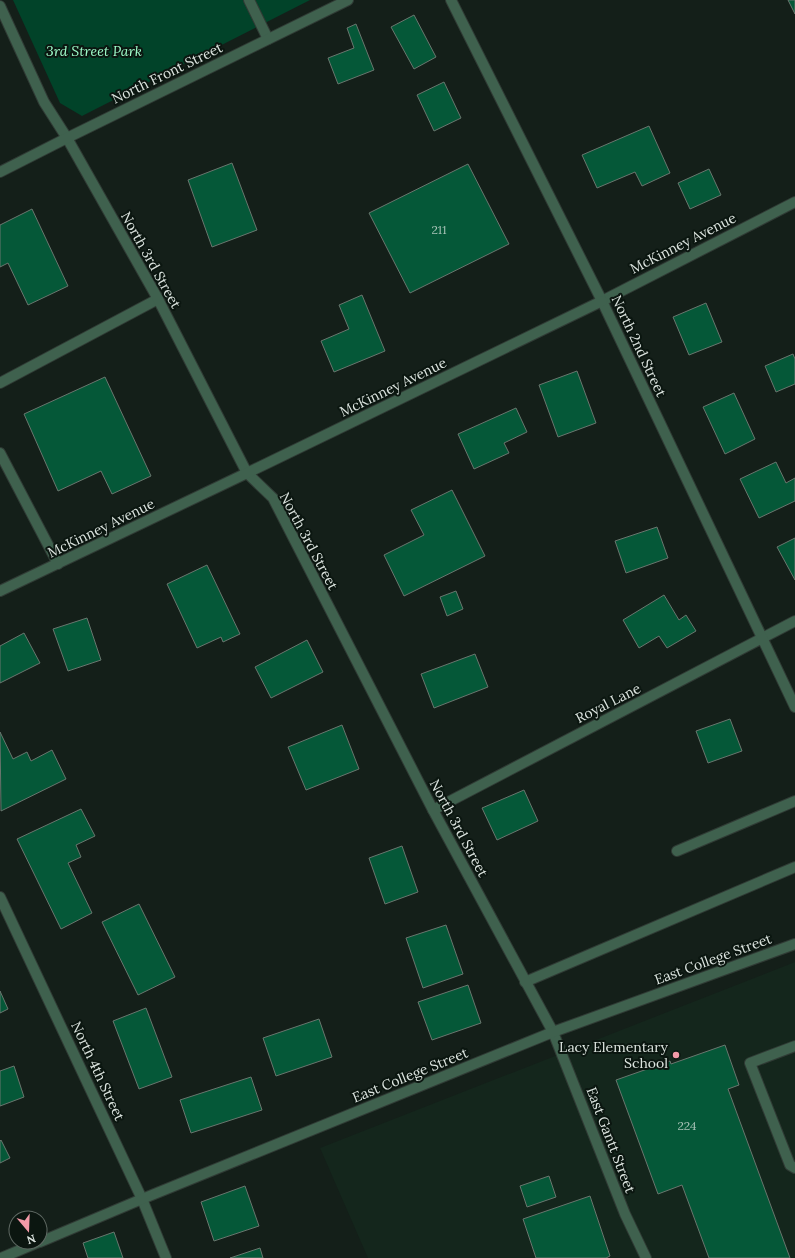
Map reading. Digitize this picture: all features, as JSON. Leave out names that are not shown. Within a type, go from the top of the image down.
[{"type":"street","points":[[249,0],[268,39]]},
{"type":"street","name":"North Front Street","points":[[0,172],[348,0]]},
{"type":"street","name":"North 2nd Street","points":[[451,0],[602,301],[795,707]]},
{"type":"street","name":"North 3rd Street","points":[[0,6],[44,102],[67,138],[158,299],[247,474],[273,498],[433,810],[553,1032]]},
{"type":"street","name":"McKinney Avenue","points":[[0,592],[247,474],[602,301],[795,202]]},
{"type":"street","points":[[0,383],[158,299]]},
{"type":"street","points":[[0,453],[58,564]]},
{"type":"street","name":"Royal Lane","points":[[433,810],[795,621]]},
{"type":"street","points":[[677,851],[795,801]]},
{"type":"street","points":[[526,982],[795,866]]},
{"type":"street","name":"North 4th Street","points":[[2,904],[142,1199],[166,1258]]},
{"type":"street","name":"East College Street","points":[[48,1239],[553,1032],[795,944]]},
{"type":"street","name":"East Gantt Street","points":[[553,1032],[624,1214],[646,1258]]},
{"type":"street","points":[[795,1046],[750,1063],[790,1165],[795,1168]]},
{"type":"street","name":"East College Street","points":[[1,1258],[20,1250]]},
{"type":"shaded area","name":"Lacy Elementary School","points":[[795,962],[795,1258],[368,1258],[320,1148]]},
{"type":"green space","name":"3rd Street Park","points":[[13,0],[310,0],[82,116],[60,103]]},
{"type":"building","points":[[788,0],[795,0],[795,14]]},
{"type":"building","points":[[414,15],[436,57],[414,69],[391,27]]},
{"type":"building","points":[[356,24],[374,70],[338,84],[328,58],[354,48],[347,28]]},
{"type":"building","points":[[444,82],[461,118],[434,131],[417,95]]},
{"type":"building","points":[[649,126],[670,173],[642,186],[635,172],[597,188],[582,155]]},
{"type":"building","points":[[232,163],[257,230],[212,247],[188,180]]},
{"type":"building","points":[[468,164],[509,244],[410,293],[369,213]]},
{"type":"building","points":[[709,169],[721,195],[690,209],[678,183]]},
{"type":"building","points":[[32,209],[68,286],[28,305],[8,263],[0,267],[0,225]]},
{"type":"building","points":[[362,295],[385,351],[334,372],[321,341],[349,329],[339,305]]},
{"type":"building","points":[[706,303],[722,342],[689,355],[673,317]]},
{"type":"building","points":[[793,354],[795,359],[795,384],[776,392],[765,366]]},
{"type":"building","points":[[577,371],[596,423],[558,437],[539,385]]},
{"type":"building","points":[[105,377],[151,476],[112,494],[101,471],[58,491],[24,414]]},
{"type":"building","points":[[734,393],[755,439],[725,454],[703,407]]},
{"type":"building","points":[[516,408],[527,432],[504,443],[509,453],[474,469],[458,434]]},
{"type":"building","points":[[776,462],[786,483],[795,478],[795,501],[759,518],[740,479]]},
{"type":"building","points":[[452,490],[485,556],[404,596],[384,555],[424,535],[411,510]]},
{"type":"building","points":[[657,527],[668,558],[626,573],[615,541]]},
{"type":"building","points":[[795,538],[795,580],[777,547]]},
{"type":"building","points":[[207,565],[240,634],[223,642],[221,637],[197,648],[167,584]]},
{"type":"building","points":[[456,591],[463,609],[447,616],[440,597]]},
{"type":"building","points":[[664,595],[679,620],[686,615],[696,631],[667,648],[659,636],[639,648],[623,620]]},
{"type":"building","points":[[87,618],[101,660],[68,671],[53,629]]},
{"type":"building","points":[[24,633],[40,663],[0,683],[0,646]]},
{"type":"building","points":[[307,640],[323,672],[271,698],[255,667]]},
{"type":"building","points":[[475,654],[488,687],[434,708],[421,674]]},
{"type":"building","points":[[730,719],[742,751],[708,763],[696,731]]},
{"type":"building","points":[[342,725],[359,769],[306,790],[288,747]]},
{"type":"building","points":[[0,732],[13,759],[27,752],[31,761],[52,750],[66,779],[1,811]]},
{"type":"building","points":[[524,790],[538,821],[497,840],[482,808]]},
{"type":"building","points":[[81,809],[95,836],[76,845],[81,857],[68,863],[92,913],[61,929],[17,839]]},
{"type":"building","points":[[402,846],[418,892],[385,904],[369,858]]},
{"type":"building","points":[[139,904],[175,977],[138,995],[102,922]]},
{"type":"building","points":[[446,925],[463,974],[423,988],[406,938]]},
{"type":"building","points":[[468,985],[481,1023],[432,1040],[418,1002]]},
{"type":"building","points":[[0,991],[8,1009],[0,1013]]},
{"type":"building","points":[[146,1008],[172,1077],[139,1089],[113,1021]]},
{"type":"building","points":[[319,1019],[332,1057],[276,1076],[263,1038]]},
{"type":"building","name":"Lacy Elementary School","points":[[725,1045],[739,1085],[728,1089],[790,1258],[709,1258],[682,1185],[658,1194],[616,1080],[670,1061],[671,1064]]},
{"type":"building","points":[[14,1066],[24,1097],[0,1106],[0,1071]]},
{"type":"building","points":[[251,1077],[262,1110],[191,1133],[180,1100]]},
{"type":"building","points":[[1,1140],[10,1158],[0,1163],[0,1141]]},
{"type":"building","points":[[549,1176],[556,1197],[527,1207],[520,1186]]},
{"type":"building","points":[[245,1186],[259,1226],[214,1241],[201,1202]]},
{"type":"building","points":[[590,1196],[610,1256],[606,1258],[536,1258],[523,1219]]},
{"type":"building","points":[[114,1232],[123,1258],[88,1258],[83,1243]]},
{"type":"building","points":[[260,1248],[263,1258],[230,1258]]},
{"type":"place","name":"Lacy Elementary School","points":[[676,1055]]}]
